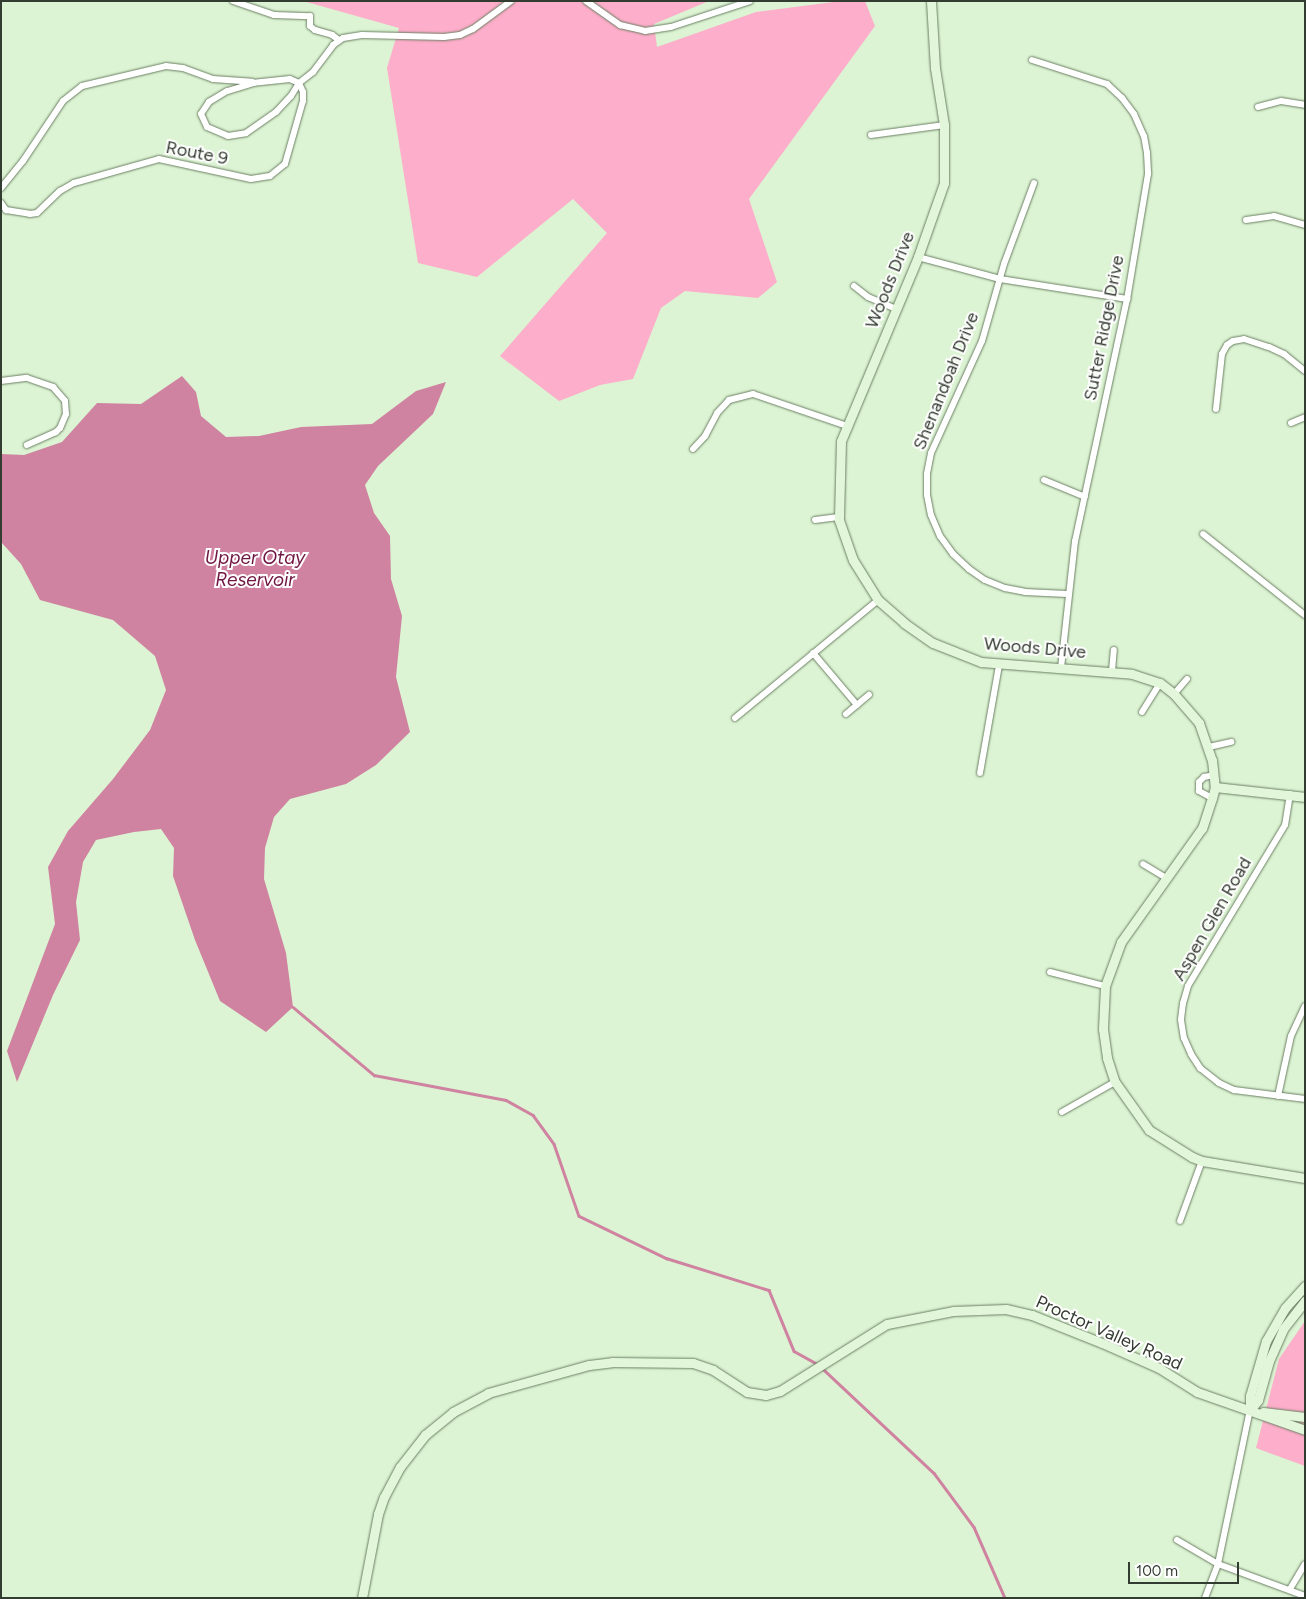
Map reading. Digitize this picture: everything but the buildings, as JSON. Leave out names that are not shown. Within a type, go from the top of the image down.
[{"type":"street","points":[[233,1],[274,15],[310,16],[310,26],[339,40],[362,35],[444,37],[460,35],[473,29],[511,1]]},
{"type":"street","points":[[586,1],[620,25],[644,31],[671,27],[750,1]]},
{"type":"street","name":"Woods Drive","points":[[931,1],[935,68],[944,125],[944,183],[918,257],[841,440],[839,517],[853,560],[878,600],[904,623],[933,643],[981,662],[999,665],[1112,671],[1132,674],[1160,683],[1174,694],[1199,723],[1209,747],[1214,775],[1215,787],[1212,798],[1202,828],[1121,942],[1105,986],[1102,1028],[1107,1058],[1115,1082],[1149,1130],[1202,1161],[1305,1178]]},
{"type":"street","name":"Route 9","points":[[1,203],[6,210],[30,214],[37,213],[60,191],[74,183],[159,159],[251,179],[270,176],[285,164],[303,101],[303,92],[299,82],[290,79],[254,82],[227,91],[209,102],[201,114],[207,127],[228,136],[246,133],[276,112],[291,96],[299,82],[312,72],[339,40]]},
{"type":"street","name":"Sutter Ridge Drive","points":[[1032,60],[1101,80],[1122,98],[1140,125],[1146,145],[1148,174],[1127,299],[1075,541],[1061,668]]},
{"type":"street","name":"Route 9","points":[[1,188],[23,161],[63,101],[76,89],[88,84],[166,66],[183,68],[213,79],[254,82]]},
{"type":"street","points":[[1258,107],[1281,102],[1305,104]]},
{"type":"street","points":[[871,135],[944,125]]},
{"type":"street","name":"Shenandoah Drive","points":[[1034,183],[1000,279],[982,341],[931,453],[926,484],[935,526],[946,545],[961,562],[977,575],[995,584],[1015,590],[1068,594]]},
{"type":"street","points":[[1246,220],[1274,216],[1305,225]]},
{"type":"street","points":[[918,257],[1000,279],[1127,299]]},
{"type":"street","points":[[854,286],[868,297],[896,309]]},
{"type":"street","points":[[1216,409],[1222,354],[1227,345],[1234,341],[1244,339],[1269,347],[1284,354],[1305,371]]},
{"type":"street","points":[[1,381],[27,378],[53,387],[65,401],[66,414],[60,428],[56,432],[27,445]]},
{"type":"street","points":[[693,450],[705,436],[717,413],[729,400],[753,394],[847,426]]},
{"type":"street","points":[[1291,423],[1305,416]]},
{"type":"street","points":[[1044,480],[1085,497]]},
{"type":"street","points":[[815,520],[839,517]]},
{"type":"street","points":[[1203,534],[1305,615]]},
{"type":"street","points":[[735,718],[878,600]]},
{"type":"street","points":[[1112,671],[1114,650]]},
{"type":"street","points":[[812,653],[857,705]]},
{"type":"street","points":[[980,773],[999,665]]},
{"type":"street","points":[[1174,694],[1187,678]]},
{"type":"street","points":[[1142,712],[1160,683]]},
{"type":"street","points":[[846,714],[869,695]]},
{"type":"street","points":[[1209,747],[1231,742]]},
{"type":"street","points":[[1212,798],[1199,791],[1199,782],[1204,776],[1214,775]]},
{"type":"street","points":[[1215,787],[1305,797]]},
{"type":"street","name":"Aspen Glen Road","points":[[1290,794],[1285,825],[1192,978],[1185,994],[1182,1029],[1187,1046],[1195,1062],[1206,1074],[1234,1090],[1305,1099]]},
{"type":"street","points":[[1143,864],[1166,878]]},
{"type":"street","points":[[1050,972],[1105,986]]},
{"type":"street","points":[[1278,1096],[1291,1036],[1305,1006]]},
{"type":"street","points":[[1062,1112],[1115,1082]]},
{"type":"street","points":[[1180,1221],[1202,1161]]},
{"type":"street","points":[[1205,1598],[1218,1564],[1250,1410],[1250,1396],[1266,1341],[1285,1308],[1305,1286]]},
{"type":"street","points":[[1250,1410],[1258,1400],[1269,1361],[1283,1329],[1305,1301]]},
{"type":"street","name":"Proctor Valley Road","points":[[362,1598],[376,1526],[384,1497],[400,1467],[425,1435],[453,1412],[488,1393],[583,1366],[612,1362],[693,1363],[712,1370],[747,1392],[766,1395],[780,1391],[888,1324],[953,1312],[1006,1309],[1032,1315],[1159,1368],[1197,1392],[1305,1430]]},
{"type":"street","name":"Proctor Valley Road","points":[[1250,1410],[1305,1417]]},
{"type":"street","points":[[1177,1540],[1218,1564],[1305,1596]]},
{"type":"street","points":[[1290,1589],[1305,1564]]},
{"type":"shaded area","points":[[303,1],[709,1],[654,24],[657,47],[756,12],[841,1],[865,1],[875,26],[749,199],[777,282],[758,298],[685,291],[661,308],[633,379],[600,385],[559,401],[500,356],[607,233],[573,199],[477,277],[418,263],[387,68],[399,28]]},
{"type":"shaded area","points":[[1305,1321],[1305,1466],[1256,1448],[1279,1359]]},
{"type":"water","name":"Upper Otay Reservoir","points":[[182,376],[196,392],[201,416],[226,437],[259,436],[301,427],[372,424],[416,391],[446,382],[433,414],[378,466],[365,485],[374,513],[390,536],[391,579],[402,616],[396,677],[410,732],[376,765],[346,784],[290,799],[274,817],[265,848],[264,879],[286,953],[293,1007],[266,1032],[220,1001],[195,940],[173,876],[174,848],[161,829],[134,832],[96,840],[83,862],[76,902],[80,940],[53,995],[17,1082],[7,1051],[55,924],[48,867],[68,831],[113,779],[150,730],[166,690],[155,656],[113,620],[40,600],[21,564],[1,542],[1,454],[24,455],[62,442],[97,403],[141,404]]},
{"type":"waterway","points":[[293,1007],[374,1075],[506,1100],[533,1115],[554,1144],[579,1216],[666,1258],[769,1290],[794,1351],[817,1364]]},
{"type":"waterway","points":[[822,1368],[934,1473],[974,1527],[1005,1598]]}]
